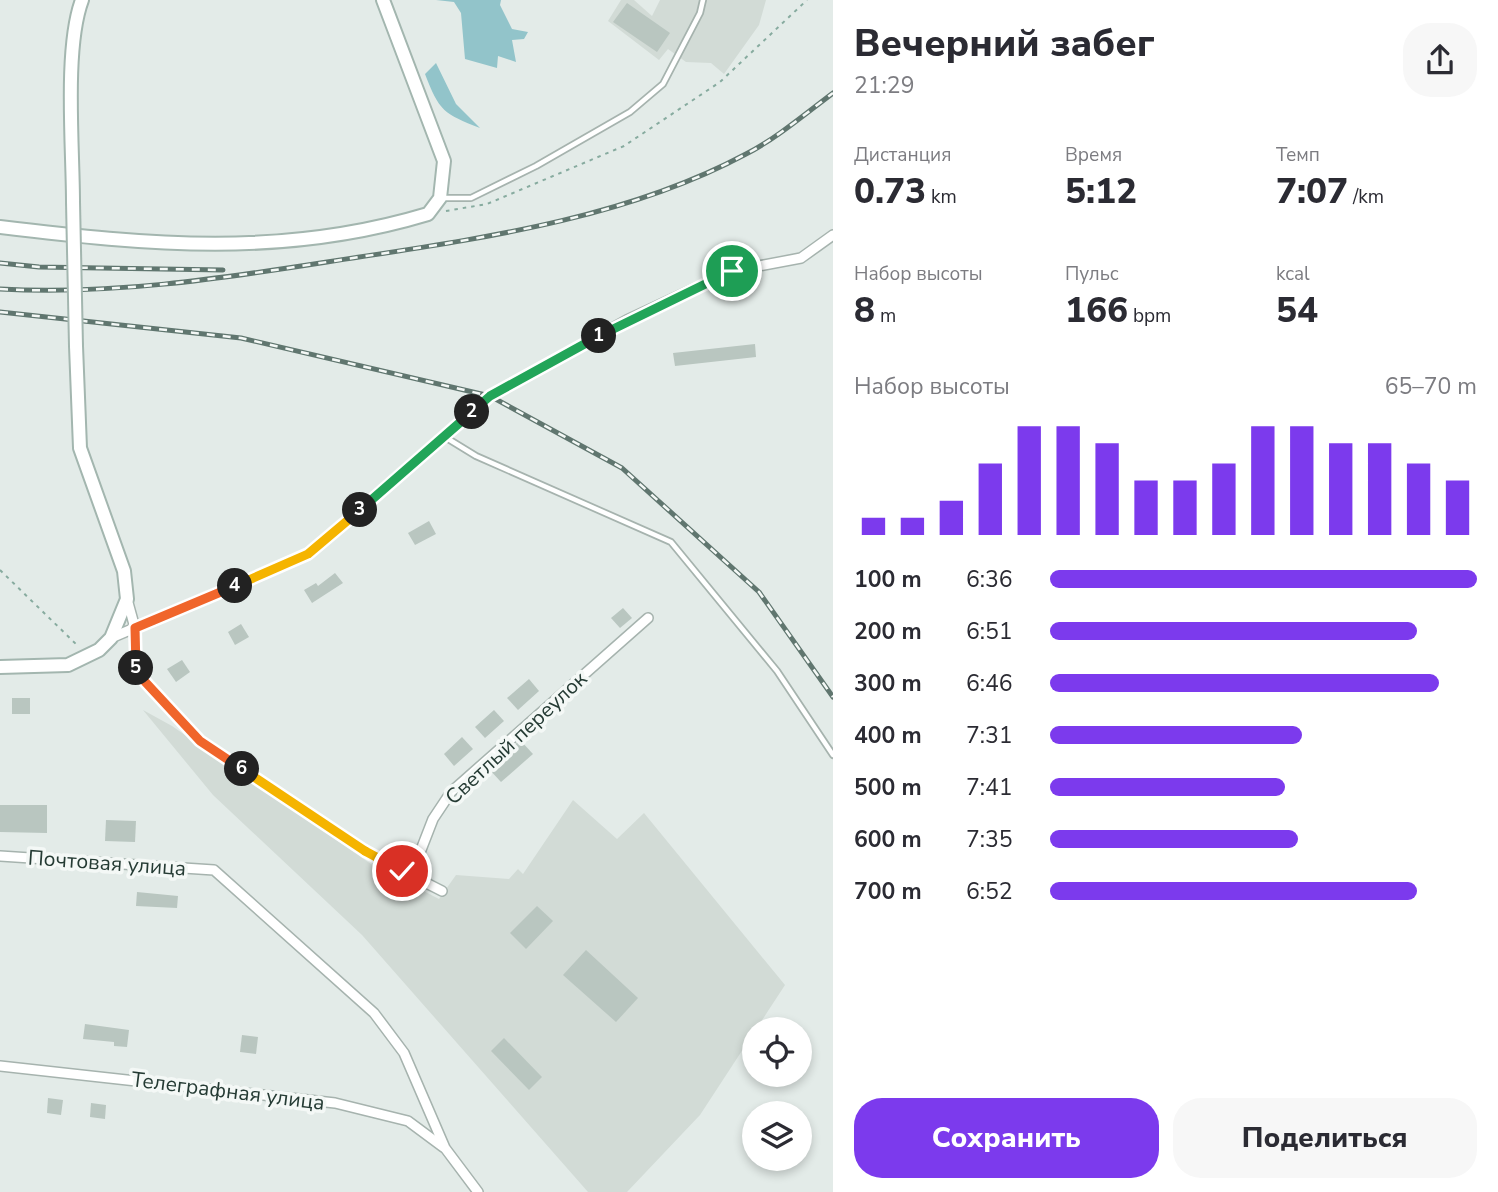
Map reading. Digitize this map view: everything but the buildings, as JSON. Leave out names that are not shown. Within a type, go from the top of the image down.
[{"type":"street","points":[[82,0],[76,14],[72,66],[80,448],[124,570],[127,599],[135,628],[136,672],[200,741],[373,856],[442,891]]},
{"type":"street","points":[[0,227],[118,242],[247,245],[332,236],[428,214],[440,198],[444,161],[383,0]]},
{"type":"street","points":[[0,667],[68,665],[99,649],[111,638],[308,554],[490,396],[627,320],[732,271],[800,258],[833,235]]},
{"type":"street","points":[[111,638],[127,599]]},
{"type":"street","name":"Светлый переулок","points":[[402,871],[419,855],[433,818],[451,792],[648,618]]},
{"type":"street","name":"Почтовая улица","points":[[0,856],[214,870],[374,1013],[404,1053],[445,1148]]},
{"type":"street","name":"Телеграфная улица","points":[[0,1066],[335,1103],[408,1121],[445,1148]]},
{"type":"street","points":[[445,1148],[478,1192]]},
{"type":"lane","points":[[440,198],[471,198],[537,166],[631,112],[663,84],[700,13],[703,0]]},
{"type":"lane","points":[[444,436],[476,456],[671,542],[776,671],[833,755]]},
{"type":"path","points":[[428,214],[486,204],[624,146],[720,82],[807,0]]},
{"type":"path","points":[[0,570],[88,655]]},
{"type":"shaded area","points":[[621,0],[634,0],[652,16],[660,0],[766,0],[759,25],[724,74],[711,63],[686,62],[668,49],[659,60],[608,21]]},
{"type":"shaded area","points":[[143,710],[172,726],[371,864],[439,899],[456,875],[509,879],[518,869],[523,874],[573,800],[617,839],[644,813],[785,985],[764,1017],[742,1017],[742,1051],[700,1115],[627,1192],[588,1192],[362,935],[213,795]]},
{"type":"water","points":[[436,0],[501,0],[500,5],[512,29],[528,32],[524,39],[512,40],[516,62],[498,56],[497,68],[465,59],[461,13],[454,2]]},
{"type":"water","points":[[436,63],[456,104],[480,128],[450,115],[439,104],[425,74]]},
{"type":"railway","points":[[0,289],[83,290],[205,280],[434,245],[542,225],[647,196],[697,177],[769,141],[833,93]]},
{"type":"railway","points":[[0,263],[39,267],[223,270]]},
{"type":"railway","points":[[0,312],[241,338],[490,396],[622,468],[759,592],[833,697]]},
{"type":"route","points":[[402,871],[373,856],[200,741],[136,672],[135,628],[308,554],[490,396],[627,320],[732,271]]}]
